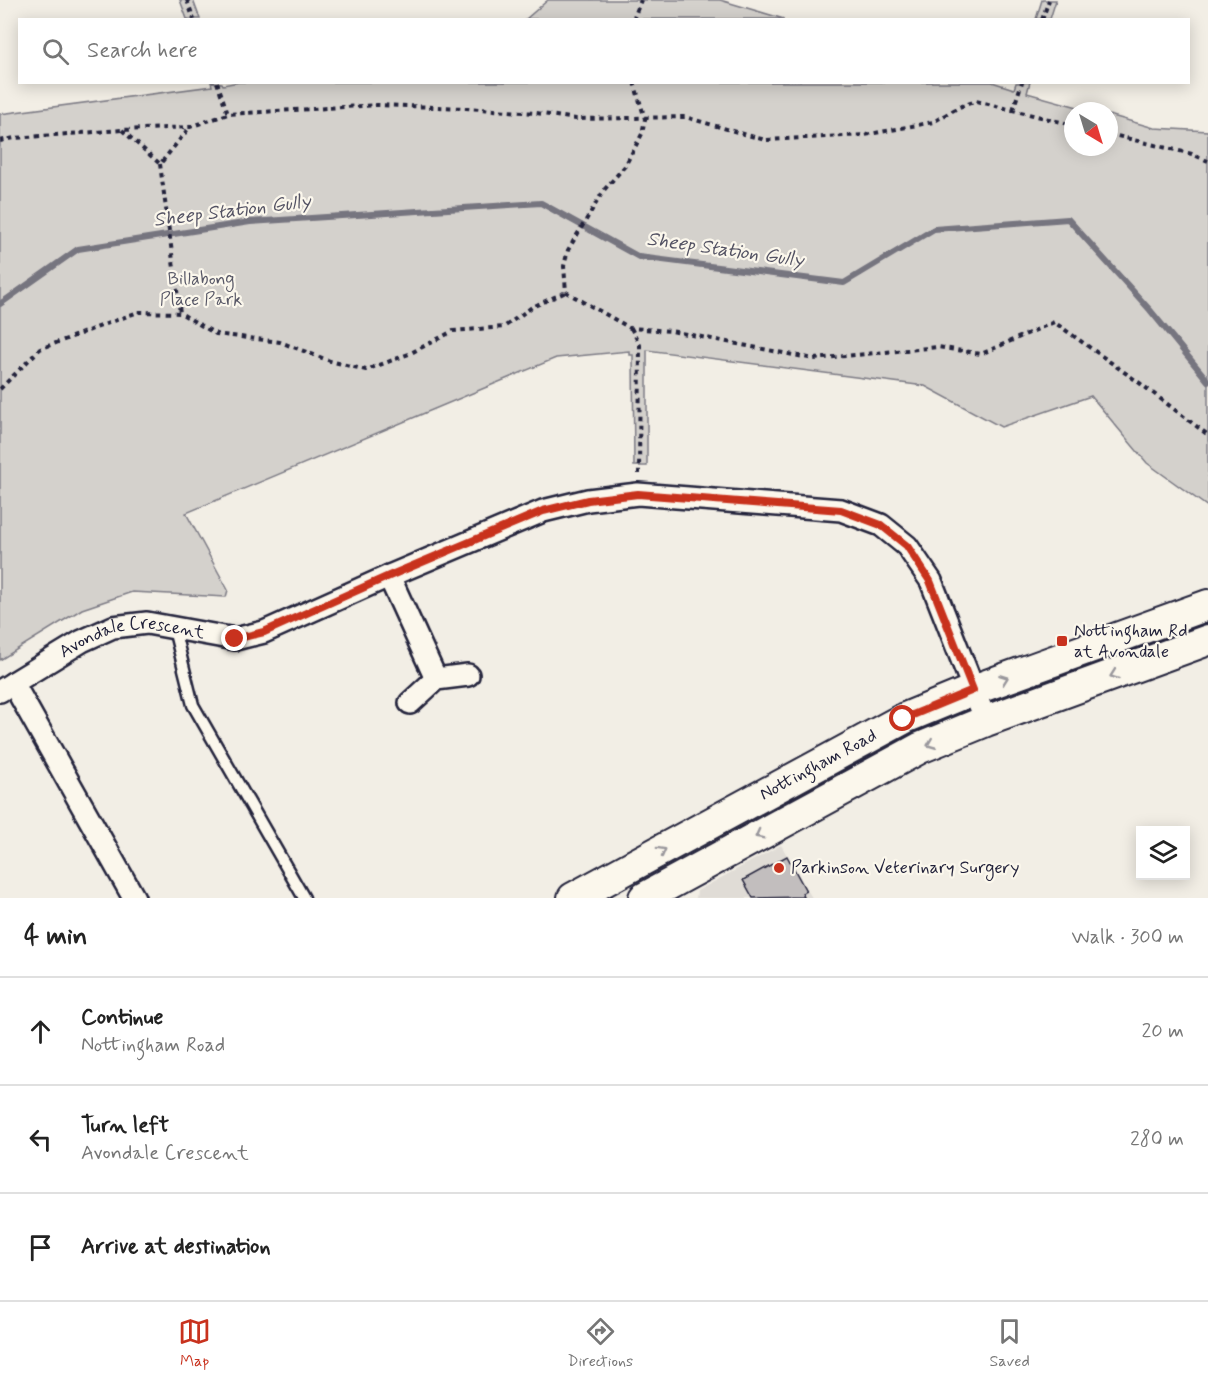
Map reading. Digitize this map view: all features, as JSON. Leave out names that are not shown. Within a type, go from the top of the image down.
[{"type":"street","name":"Avondale Crescent","points":[[7,687],[82,641],[113,627],[147,623],[235,639],[264,632],[543,511],[588,500],[638,494],[841,510],[881,525],[907,546],[930,581],[986,721]]},
{"type":"street","points":[[389,576],[435,679]]},
{"type":"street","name":"Nottingham Road","points":[[573,898],[905,718],[973,690],[1208,605]]},
{"type":"street","name":"Nottingham Road","points":[[646,898],[920,748],[986,721],[1208,640]]},
{"type":"street","points":[[410,703],[435,679],[468,675]]},
{"type":"street","points":[[7,687],[134,898]]},
{"type":"street","points":[[631,867],[646,898]]},
{"type":"lane","points":[[174,629],[193,705],[304,898]]},
{"type":"path","points":[[187,0],[193,18]]},
{"type":"path","points":[[634,18],[641,0]]},
{"type":"path","points":[[1043,18],[1049,0]]},
{"type":"path","points":[[218,84],[228,114]]},
{"type":"path","points":[[566,292],[564,266],[568,250],[604,190],[625,166],[642,134],[645,119],[635,84]]},
{"type":"path","points":[[1013,110],[1021,84]]},
{"type":"path","points":[[0,141],[122,130],[190,127],[228,114],[377,105],[466,108],[536,113],[576,119],[684,117],[765,140],[865,135],[933,122],[959,107],[976,101],[1064,123]]},
{"type":"path","points":[[160,164],[190,127]]},
{"type":"path","points":[[122,130],[160,164],[180,313]]},
{"type":"path","points":[[1118,136],[1191,154],[1208,161]]},
{"type":"path","points":[[0,389],[40,350],[138,312],[180,313],[216,334],[280,342],[330,361],[366,370],[409,354],[453,331],[504,327],[532,307],[566,292]]},
{"type":"path","points":[[566,292],[630,328],[671,331],[814,359],[938,347],[981,354],[1054,322],[1142,384],[1208,435]]},
{"type":"path","points":[[630,328],[640,345],[638,494]]},
{"type":"shaded area","points":[[781,845],[812,898],[696,898],[697,891]]},
{"type":"green space","points":[[180,0],[193,0],[200,18],[187,18]]},
{"type":"green space","points":[[548,0],[720,0],[781,18],[527,18]]},
{"type":"green space","points":[[1042,0],[1056,0],[1050,18],[1036,18]]},
{"type":"green space","name":"Billabong Place Park","points":[[212,84],[998,84],[1014,89],[1016,84],[1029,84],[1027,93],[1064,103],[1064,156],[1118,156],[1118,118],[1154,128],[1208,131],[1208,507],[1147,463],[1091,396],[1001,427],[925,386],[647,350],[647,466],[634,466],[633,355],[629,355],[629,351],[556,358],[186,513],[228,590],[226,597],[132,592],[82,609],[0,660],[0,114],[212,86]]},
{"type":"building","name":"Parkinson Veterinary Surgery","points":[[787,856],[806,891],[802,893],[804,897],[753,898],[743,880]]},
{"type":"waterway","name":"Sheep Station Gully","points":[[0,304],[78,249],[250,222],[541,203],[639,257],[844,283],[934,229],[1068,219],[1150,310],[1208,381]]},
{"type":"place","name":"Nottingham Rd at Avondale","points":[[1062,641]]},
{"type":"place","name":"Parkinson Veterinary Surgery","points":[[779,868]]},
{"type":"route","points":[[235,639],[264,632],[543,511],[588,500],[638,494],[841,510],[881,525],[907,546],[930,581],[973,690],[903,719]]}]
